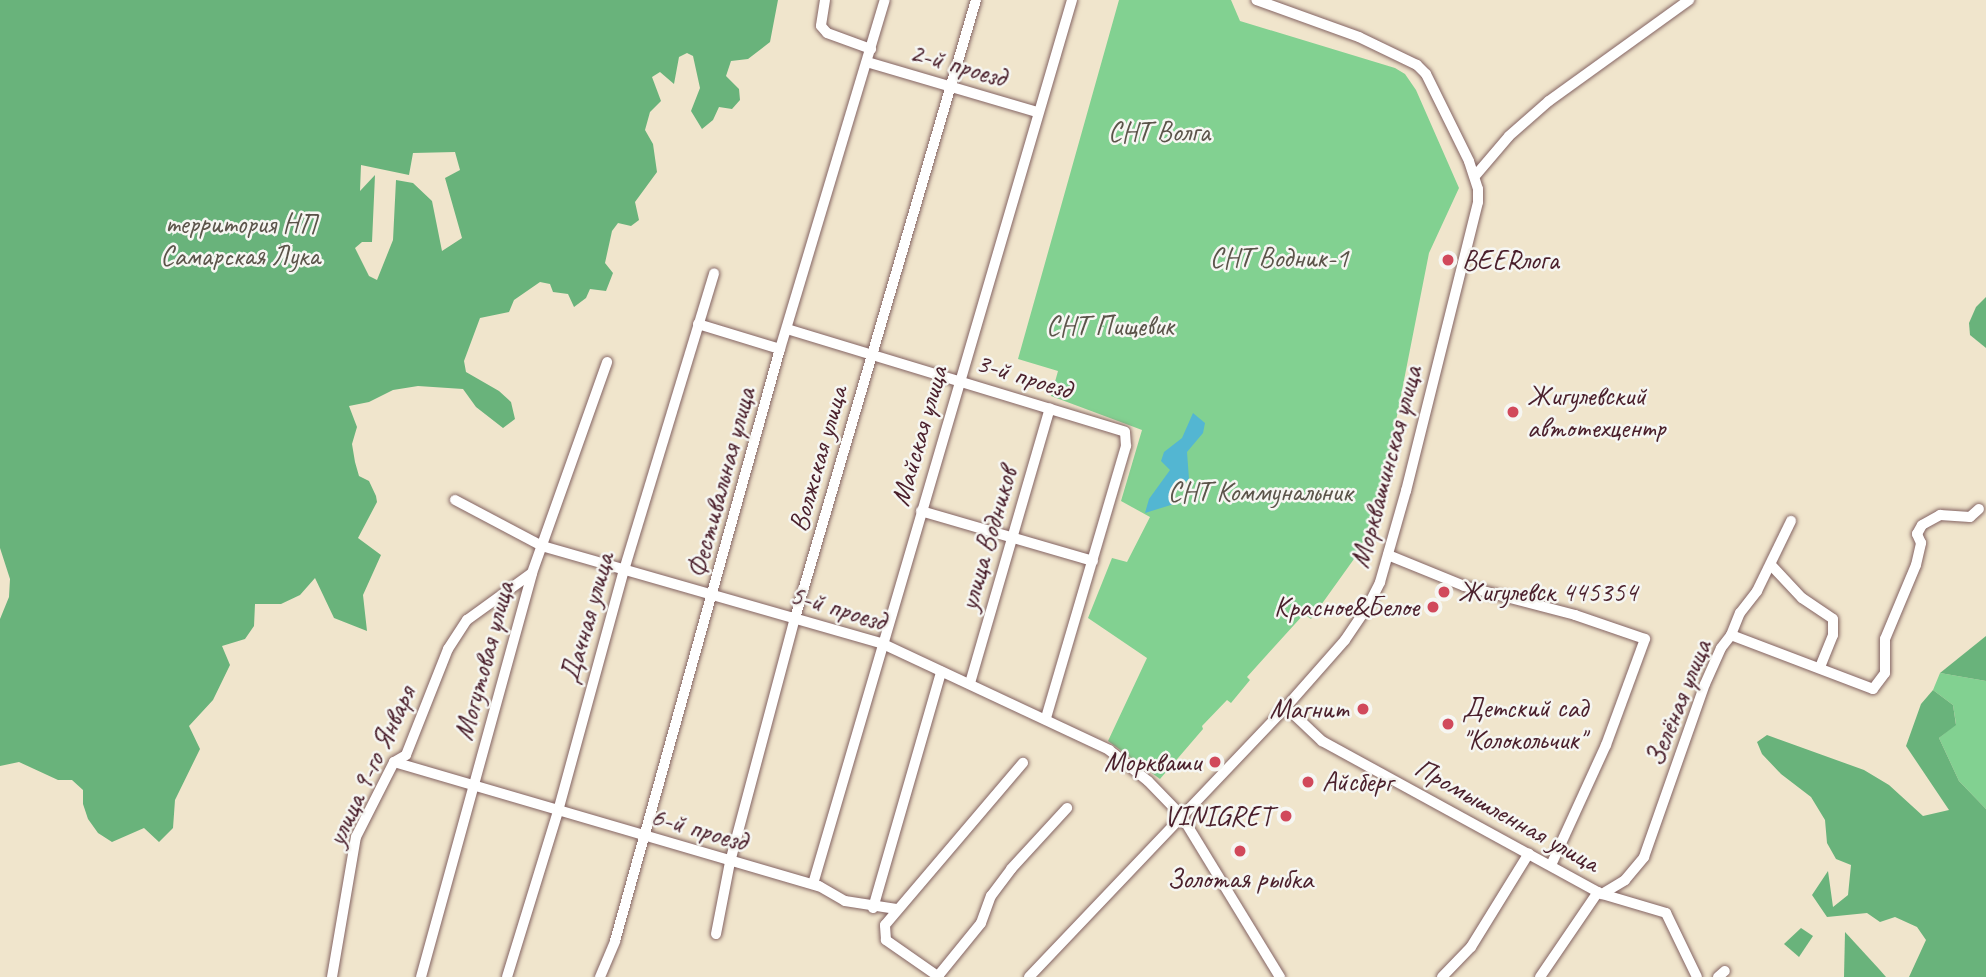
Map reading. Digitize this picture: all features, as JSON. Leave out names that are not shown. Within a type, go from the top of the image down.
[{"type":"street","points":[[825,0],[821,26],[827,33],[871,49]]},
{"type":"street","name":"Фестивальная улица","points":[[600,977],[615,941],[714,595],[780,349],[885,0]]},
{"type":"street","name":"Волжская улица","points":[[716,934],[730,862],[795,618],[976,0]]},
{"type":"street","name":"Майская улица","points":[[813,884],[881,643],[1072,0]]},
{"type":"street","name":"Морквашинская улица","points":[[1029,977],[1286,707],[1345,640],[1368,606],[1380,582],[1388,555],[1478,202],[1475,176],[1426,74],[1417,65],[1359,37],[1256,0]]},
{"type":"street","points":[[1475,176],[1509,136],[1549,101],[1689,0]]},
{"type":"street","name":"2-й проезд","points":[[867,62],[1037,112]]},
{"type":"street","name":"Дачная улица","points":[[507,977],[558,811],[624,570],[714,273]]},
{"type":"street","points":[[698,324],[780,349]]},
{"type":"street","name":"3-й проезд","points":[[788,329],[1125,432],[1126,446],[1093,561]]},
{"type":"street","name":"Могутовая улица","points":[[421,977],[532,573],[607,362]]},
{"type":"street","name":"улица Водников","points":[[970,683],[1050,408]]},
{"type":"street","name":"5-й проезд","points":[[455,500],[542,546],[881,643],[1046,718],[1109,750],[1148,781],[1181,815],[1280,977]]},
{"type":"street","points":[[1731,635],[1873,689],[1878,685],[1886,665],[1885,639],[1905,598],[1921,551],[1917,534],[1922,524],[1940,515],[1970,517],[1979,509]]},
{"type":"street","points":[[921,511],[1093,561],[1046,718]]},
{"type":"street","name":"Зелёная улица","points":[[1540,977],[1600,893],[1625,880],[1644,857],[1705,684],[1740,613],[1771,565],[1791,521]]},
{"type":"street","points":[[1388,555],[1464,586],[1575,615],[1644,639],[1606,746],[1551,865]]},
{"type":"street","points":[[1771,565],[1802,598],[1833,619],[1833,635],[1820,668]]},
{"type":"street","name":"улица 9-го Января","points":[[332,977],[356,838],[394,762],[406,755],[449,649],[467,620],[532,573]]},
{"type":"street","points":[[873,908],[941,672]]},
{"type":"street","name":"Промышленная улица","points":[[1286,707],[1322,741],[1600,893],[1666,913],[1697,977]]},
{"type":"street","name":"6-й проезд","points":[[394,762],[644,837],[813,884],[845,901],[873,908],[896,909]]},
{"type":"street","points":[[1023,763],[896,909],[885,925],[886,940],[938,976],[981,923],[991,896],[1011,869],[1067,808]]},
{"type":"street","points":[[1442,977],[1471,947],[1529,853]]},
{"type":"green space","name":"территория НП Самарская Лука","points":[[0,0],[778,0],[770,42],[748,59],[731,61],[726,76],[739,89],[740,100],[732,109],[719,107],[713,120],[702,129],[691,111],[700,88],[693,56],[687,53],[679,57],[674,84],[660,72],[652,77],[661,101],[650,112],[645,130],[653,144],[657,172],[635,202],[639,220],[631,226],[618,223],[612,231],[605,263],[613,273],[606,291],[590,289],[586,298],[574,307],[568,294],[553,292],[550,284],[540,282],[514,300],[509,312],[480,318],[464,361],[466,372],[499,391],[511,402],[515,419],[503,428],[476,407],[463,389],[418,386],[393,390],[369,402],[349,406],[357,427],[352,444],[359,476],[369,481],[377,502],[358,538],[381,555],[363,595],[367,631],[334,618],[315,578],[300,595],[281,604],[255,604],[254,626],[245,639],[222,646],[230,665],[213,700],[189,726],[200,749],[175,800],[173,828],[159,842],[144,828],[112,842],[98,833],[88,819],[83,804],[83,790],[72,780],[58,780],[19,762],[0,766],[0,619],[9,597],[10,579],[0,548]],"holes":[[[455,152],[460,170],[445,178],[462,238],[442,251],[432,201],[413,183],[396,180],[393,240],[377,280],[369,276],[355,248],[362,242],[372,242],[375,175],[360,191],[361,165],[409,175],[413,153]]]},
{"type":"green space","points":[[1119,0],[1231,0],[1240,21],[1395,68],[1405,74],[1416,90],[1459,188],[1429,253],[1383,487],[1359,552],[1311,619],[1304,614],[1247,677],[1250,680],[1231,703],[1227,700],[1202,726],[1203,729],[1160,779],[1108,741],[1147,658],[1088,618],[1112,558],[1127,562],[1150,517],[1121,501],[1142,430],[1051,396],[1058,371],[1018,359]]},
{"type":"green space","points":[[1986,297],[1986,348],[1970,335],[1969,323],[1976,307]]},
{"type":"green space","points":[[1986,636],[1986,681],[1940,673]]},
{"type":"green space","points":[[1940,673],[1986,681],[1986,809],[1959,781],[1939,738],[1956,724],[1953,705],[1933,690]]},
{"type":"green space","points":[[1933,690],[1953,705],[1956,725],[1939,738],[1959,781],[1986,809],[1986,977],[1909,977],[1926,940],[1917,927],[1895,917],[1880,922],[1867,913],[1827,917],[1812,895],[1828,871],[1833,907],[1848,895],[1851,865],[1836,859],[1827,843],[1825,820],[1811,797],[1781,774],[1762,754],[1757,742],[1767,735],[1864,770],[1889,785],[1923,816],[1949,810],[1906,746],[1921,704]]},
{"type":"green space","points":[[1801,928],[1813,936],[1799,957],[1784,944]]},
{"type":"green space","points":[[1845,932],[1879,969],[1886,977],[1844,977]]},
{"type":"water","points":[[1193,413],[1205,423],[1203,433],[1187,452],[1189,479],[1176,490],[1174,504],[1145,513],[1149,499],[1170,470],[1161,461],[1164,452],[1182,438]]},
{"type":"place","name":"BEERлога","points":[[1448,260]]},
{"type":"place","name":"Жигулевский автотехцентр","points":[[1513,412]]},
{"type":"place","name":"Жигулевск 445354","points":[[1444,592]]},
{"type":"place","name":"Красное&Белое","points":[[1433,607]]},
{"type":"place","name":"Магнит","points":[[1363,709]]},
{"type":"place","name":"Детский сад \"Колокольчик\"","points":[[1448,724]]},
{"type":"place","name":"Моркваши","points":[[1215,762]]},
{"type":"place","name":"Айсберг","points":[[1308,782]]},
{"type":"place","name":"VINIGRET","points":[[1286,816]]},
{"type":"place","name":"Золотая рыбка","points":[[1240,851]]},
{"type":"park label","name":"СНТ Волга","points":[[1159,132]]},
{"type":"park label","name":"СНТ Водник-1","points":[[1279,258]]},
{"type":"park label","name":"СНТ Пищевик","points":[[1110,326]]},
{"type":"park label","name":"СНТ Коммунальник","points":[[1260,492]]}]
